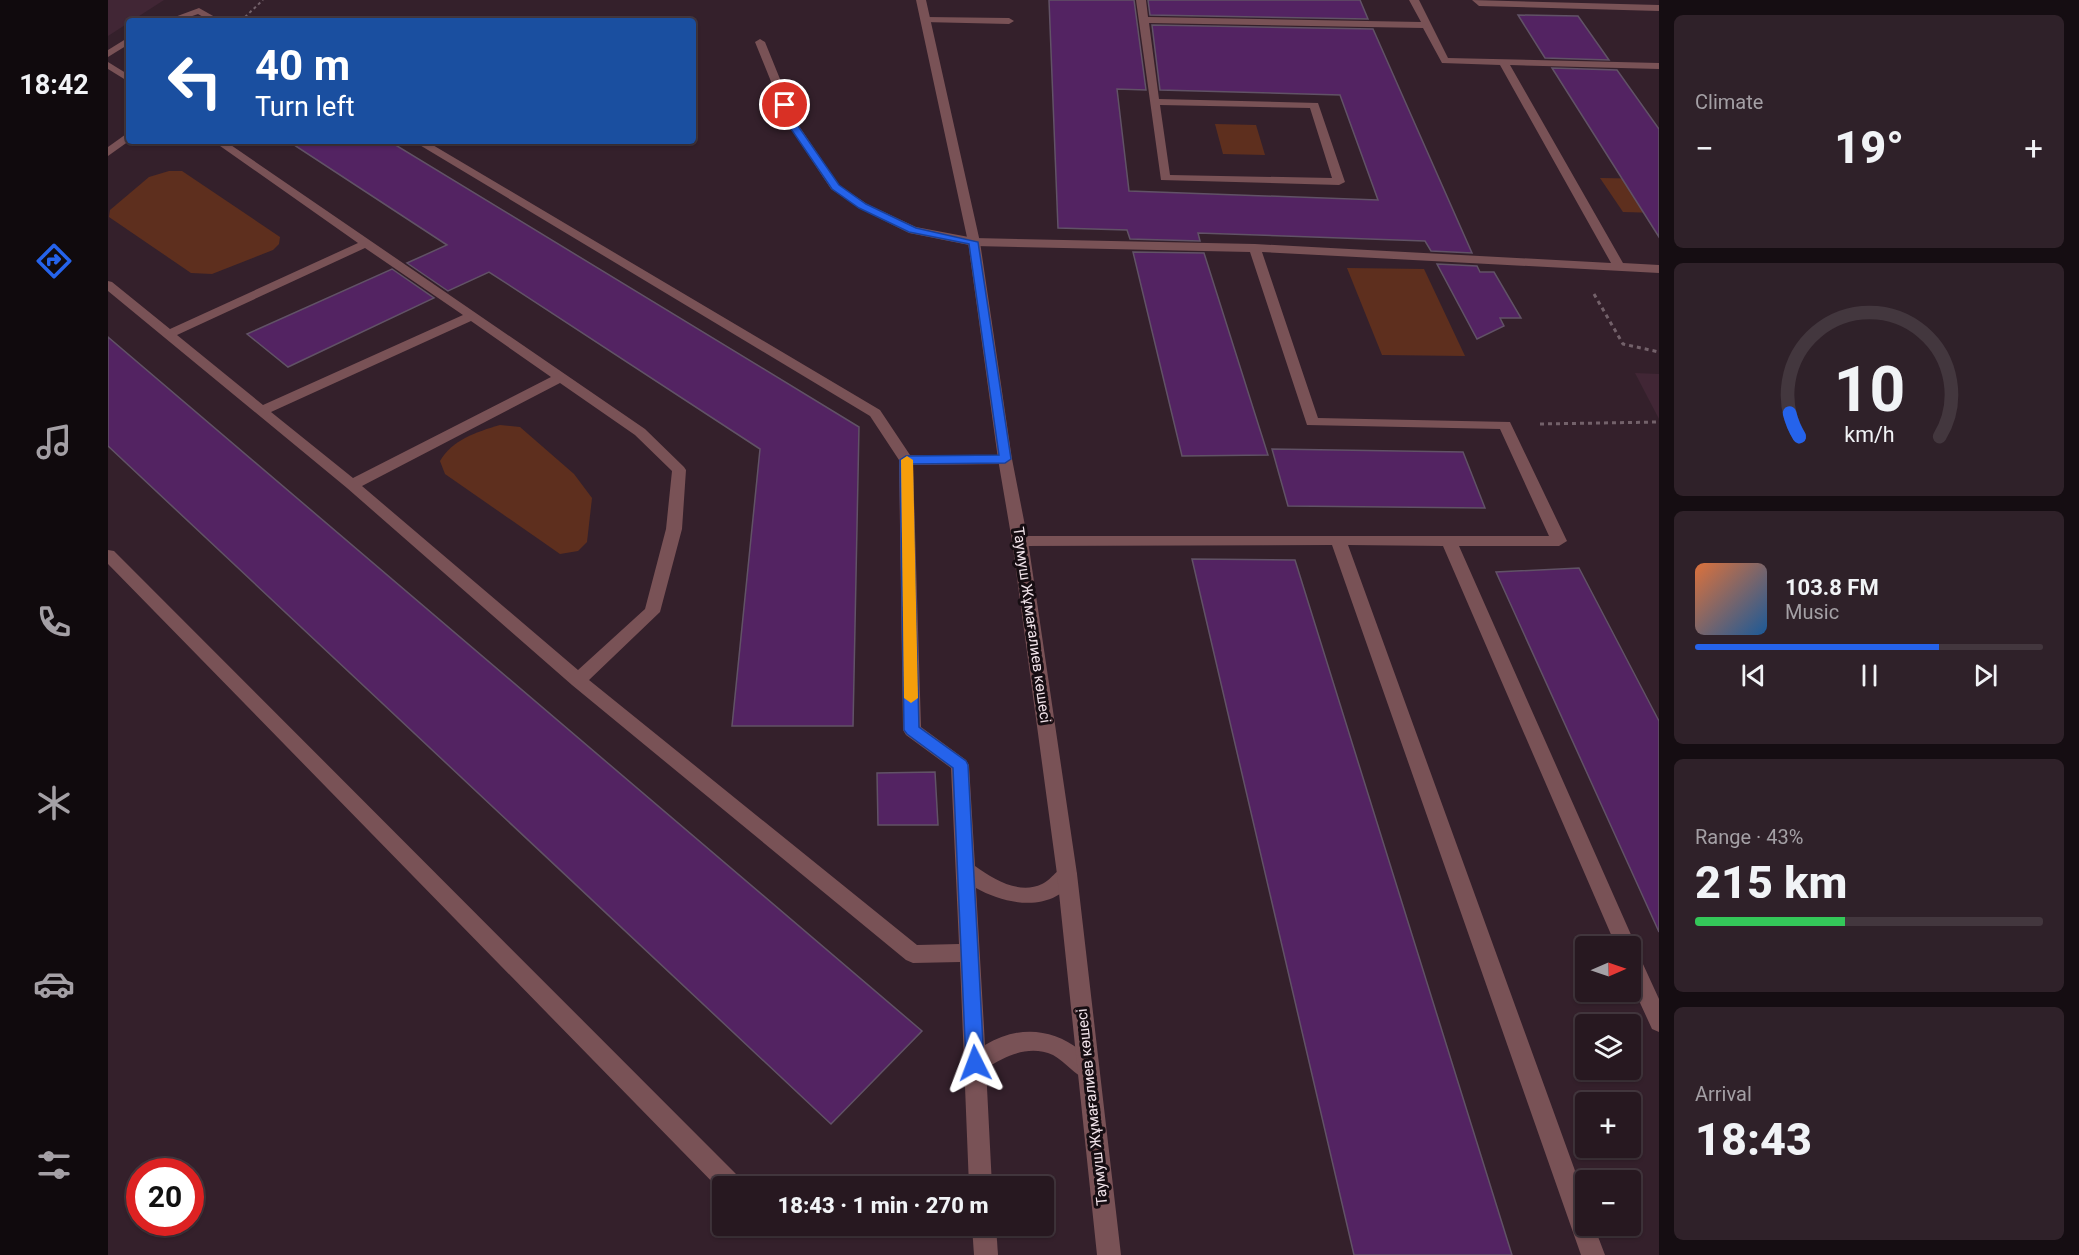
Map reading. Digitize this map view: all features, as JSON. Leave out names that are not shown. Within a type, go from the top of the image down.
[{"type":"street","name":"Таумуш Жұмағалиев көшесі","points":[[921,0],[974,242],[1005,459],[1020,541],[1067,874],[1109,1255]]},
{"type":"street","points":[[1141,0],[1165,178],[1339,182],[1314,105],[1155,102]]},
{"type":"street","points":[[1414,0],[1445,61],[1658,67]]},
{"type":"street","points":[[1477,0],[1479,3],[1659,8]]},
{"type":"street","points":[[178,18],[199,11],[212,18]]},
{"type":"street","points":[[926,20],[1009,21]]},
{"type":"street","points":[[1144,20],[1425,25]]},
{"type":"street","points":[[108,54],[126,42]]},
{"type":"street","points":[[760,42],[794,126],[836,187],[863,206],[913,230],[974,242],[1255,248],[1659,269]]},
{"type":"street","points":[[1504,63],[1619,267]]},
{"type":"street","points":[[108,65],[126,77]]},
{"type":"street","points":[[108,153],[126,138]]},
{"type":"street","points":[[222,144],[640,432],[679,470],[674,529],[652,612],[578,680]]},
{"type":"street","points":[[423,144],[875,413],[906,460],[912,730],[960,765],[981,1176]]},
{"type":"street","points":[[167,335],[367,243]]},
{"type":"street","points":[[1020,541],[1559,542],[1505,425],[1312,422],[1255,248]]},
{"type":"street","points":[[108,285],[167,335],[263,410],[578,680],[913,954],[969,953]]},
{"type":"street","points":[[263,410],[472,316]]},
{"type":"street","points":[[352,485],[560,378]]},
{"type":"street","points":[[906,460],[1005,459]]},
{"type":"street","points":[[1338,540],[1593,1255]]},
{"type":"street","points":[[1449,541],[1622,936]]},
{"type":"street","points":[[108,555],[722,1176]]},
{"type":"street","points":[[965,870],[987,887],[1012,895],[1046,892],[1067,874]]},
{"type":"street","points":[[1641,982],[1659,1022]]},
{"type":"street","points":[[975,1063],[1000,1048],[1026,1040],[1058,1046],[1088,1070]]},
{"type":"street","points":[[985,1236],[986,1255]]},
{"type":"path","points":[[242,18],[263,0]]},
{"type":"path","points":[[1577,265],[1623,344],[1659,352]]},
{"type":"path","points":[[1505,425],[1659,422]]},
{"type":"shaded area","points":[[108,0],[164,0],[136,18],[126,18],[126,24],[108,36]]},
{"type":"shaded area","points":[[1215,124],[1256,125],[1265,155],[1223,154]]},
{"type":"shaded area","points":[[169,171],[182,171],[280,237],[279,244],[273,250],[212,274],[191,273],[109,217],[110,210],[149,177]]},
{"type":"shaded area","points":[[1600,178],[1659,179],[1659,213],[1623,212]]},
{"type":"shaded area","points":[[1347,268],[1424,269],[1465,356],[1382,355]]},
{"type":"shaded area","points":[[1635,373],[1659,374],[1659,419]]},
{"type":"shaded area","points":[[500,425],[520,427],[574,474],[592,498],[587,542],[578,551],[560,554],[445,474],[440,461],[451,448],[474,434]]},
{"type":"building","points":[[1049,0],[1134,0],[1146,90],[1117,89],[1129,191],[1378,200],[1340,95],[1160,90],[1152,25],[1373,29],[1472,253],[1431,251],[1425,241],[1198,233],[1200,241],[1130,239],[1127,230],[1058,228]]},
{"type":"building","points":[[1148,0],[1360,0],[1368,19],[1150,15]]},
{"type":"building","points":[[1518,15],[1578,16],[1609,60],[1545,58]]},
{"type":"building","points":[[1552,68],[1617,70],[1659,129],[1659,237]]},
{"type":"building","points":[[293,144],[394,144],[859,427],[853,726],[732,726],[760,449],[489,272],[448,291],[407,263],[447,245]]},
{"type":"building","points":[[1133,252],[1204,253],[1268,455],[1182,456]]},
{"type":"building","points":[[1437,264],[1477,266],[1480,272],[1494,272],[1521,318],[1500,318],[1504,326],[1477,339]]},
{"type":"building","points":[[392,269],[434,298],[288,367],[247,334]]},
{"type":"building","points":[[108,337],[922,1031],[831,1124],[108,446]]},
{"type":"building","points":[[1272,449],[1463,452],[1485,508],[1288,506]]},
{"type":"building","points":[[1192,559],[1295,560],[1512,1255],[1354,1255]]},
{"type":"building","points":[[1579,568],[1659,721],[1659,932],[1496,572]]},
{"type":"building","points":[[935,772],[938,825],[878,825],[877,773]]},
{"type":"slow traffic","points":[[907,460],[911,698]]},
{"type":"route","points":[[785,105],[794,126],[836,187],[863,206],[913,230],[974,242],[1005,459],[906,460],[912,730],[960,765],[975,1063]]}]
